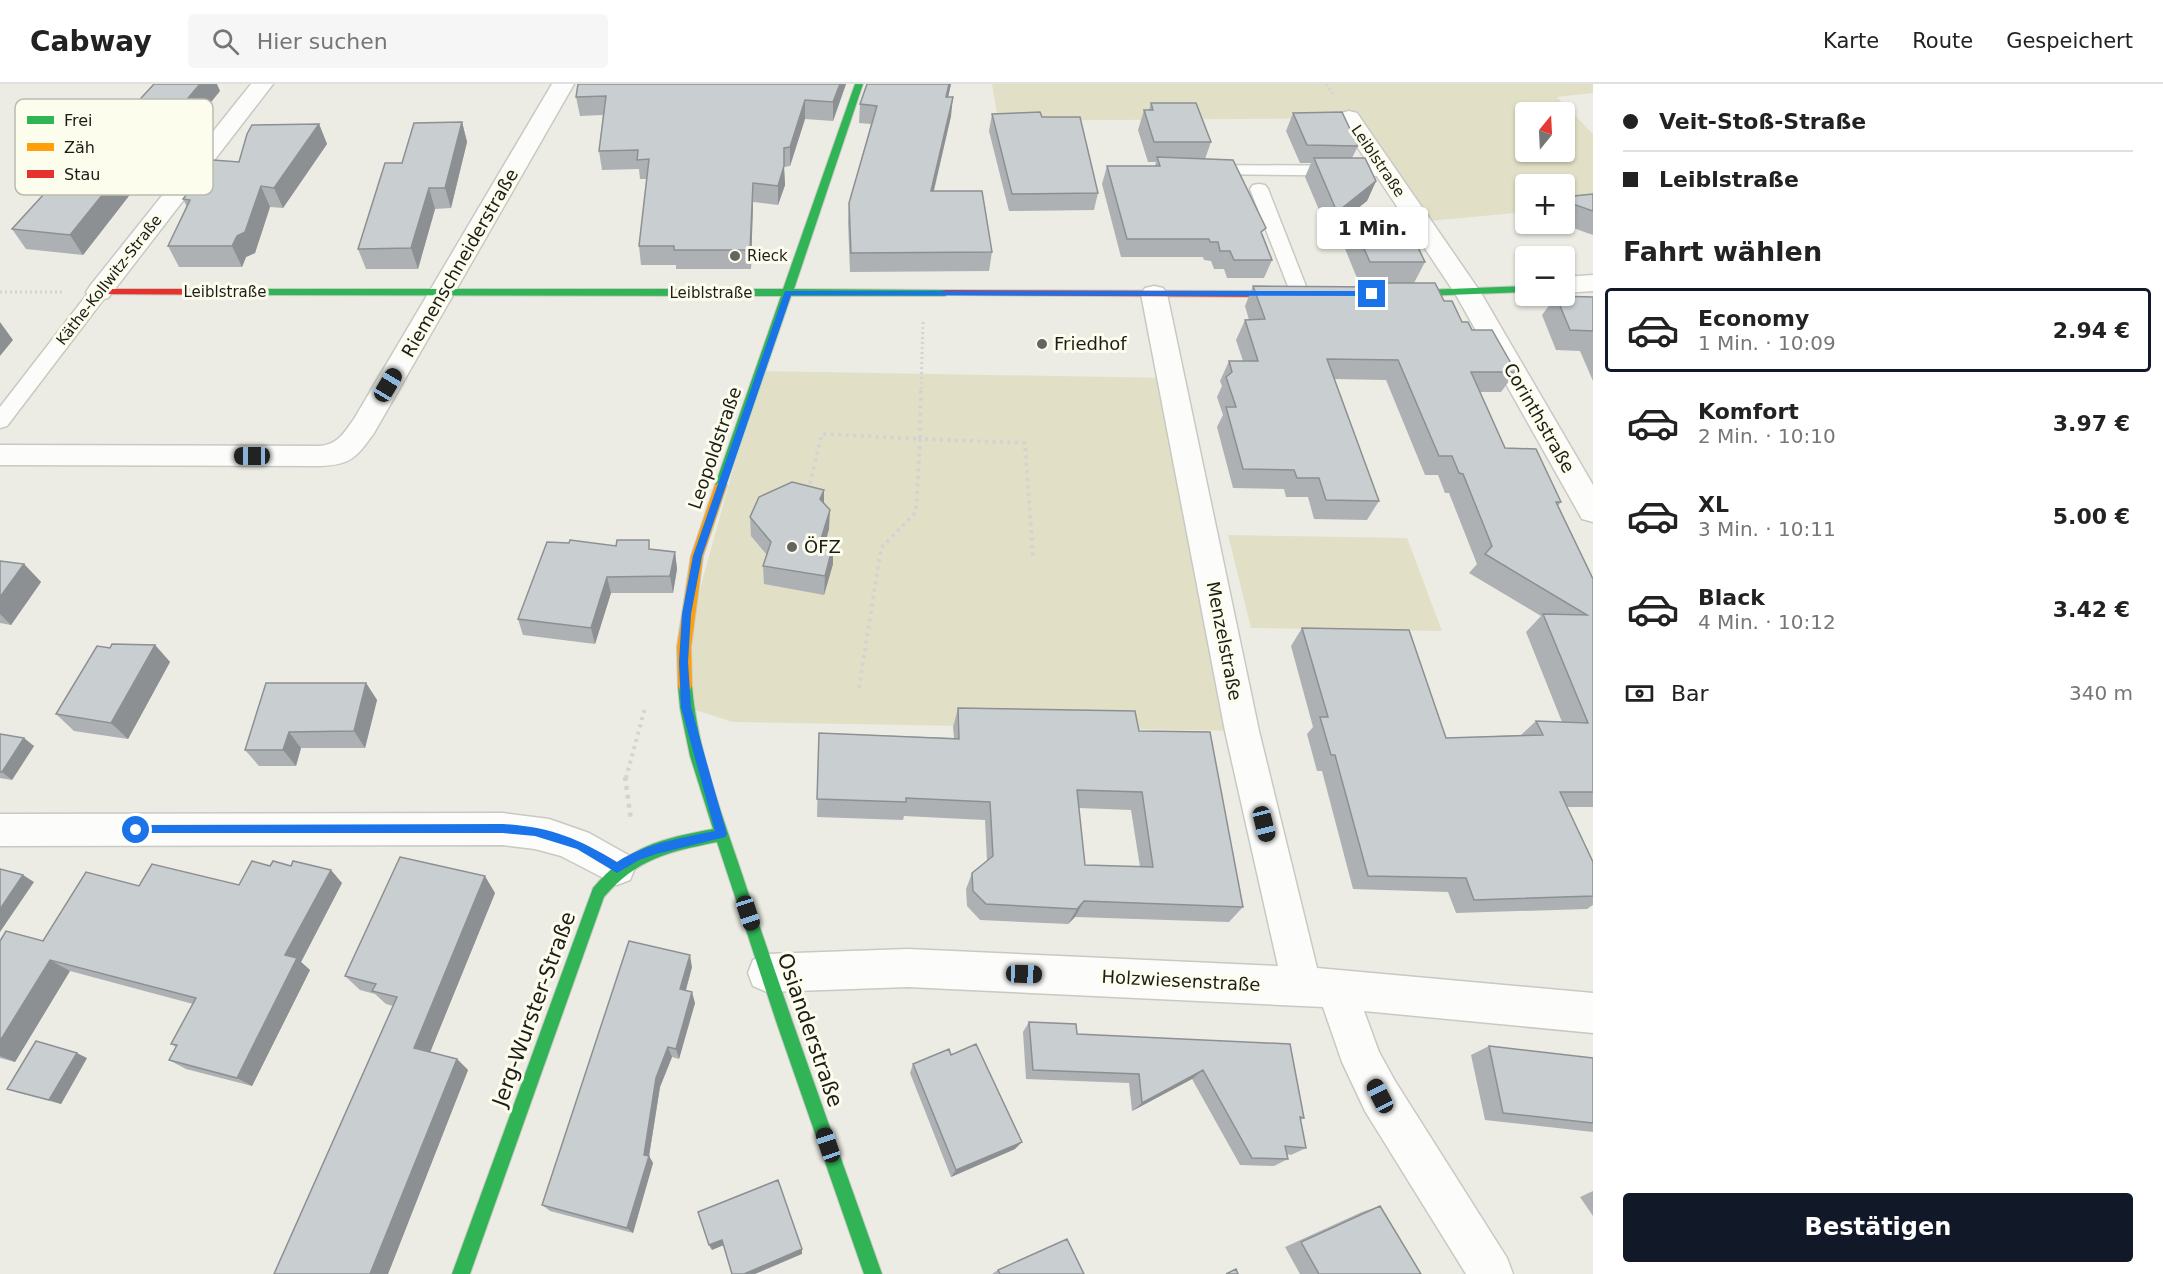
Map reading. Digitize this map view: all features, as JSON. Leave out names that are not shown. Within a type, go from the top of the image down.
[{"type":"street","name":"Käthe-Kollwitz-Straße","points":[[213,147],[262,84]]},
{"type":"street","name":"Riemenschneiderstraße","points":[[0,455],[338,455],[348,448],[364,426],[563,84]]},
{"type":"street","name":"Leopoldstraße","points":[[722,834],[686,707],[684,677],[687,614],[697,556],[859,84]]},
{"type":"street","name":"Leiblstraße","points":[[1349,118],[1468,293]]},
{"type":"street","name":"Käthe-Kollwitz-Straße","points":[[99,292],[175,195]]},
{"type":"street","points":[[1575,284],[1593,283]]},
{"type":"street","points":[[1384,294],[1515,290]]},
{"type":"street","name":"Leiblstraße","points":[[99,292],[1306,294]]},
{"type":"street","name":"Corinthstraße","points":[[1468,293],[1593,511]]},
{"type":"street","name":"Menzelstraße","points":[[1154,294],[1242,731],[1319,987],[1380,1096],[1491,1274]]},
{"type":"street","points":[[0,830],[503,829],[535,831],[566,839],[626,862],[656,849],[722,834]]},
{"type":"street","name":"Osianderstraße","points":[[722,834],[873,1274]]},
{"type":"street","name":"Jerg-Wurster-Straße","points":[[461,1274],[598,893],[626,862]]},
{"type":"street","name":"Holzwiesenstraße","points":[[768,973],[908,969],[1319,987],[1593,1013]]},
{"type":"lane","points":[[1192,170],[1385,171]]},
{"type":"lane","points":[[1259,189],[1306,294]]},
{"type":"lane","name":"Käthe-Kollwitz-Straße","points":[[0,421],[99,292]]},
{"type":"path","points":[[0,292],[99,292]]},
{"type":"path","points":[[859,688],[881,548],[916,512],[924,293]]},
{"type":"path","points":[[807,495],[822,434],[1025,443],[1033,558]]},
{"type":"path","points":[[626,862],[625,774],[649,696],[684,677]]},
{"type":"green space","points":[[992,84],[1593,84],[1593,93],[1557,97],[1562,102],[1515,102],[1515,162],[1575,162],[1575,116],[1593,134],[1593,205],[1575,207],[1575,174],[1515,174],[1515,213],[1419,222],[1349,118],[998,121]]},
{"type":"green space","points":[[760,371],[1171,378],[1242,731],[733,722],[686,707],[684,647]]},
{"type":"green space","points":[[1228,535],[1407,538],[1442,631],[1251,628]]},
{"type":"building","points":[[154,84],[200,84],[187,99],[140,99]]},
{"type":"building","points":[[578,84],[840,84],[833,102],[805,100],[790,147],[784,148],[784,166],[778,186],[753,183],[750,250],[674,250],[674,246],[639,246],[649,159],[637,160],[638,150],[599,151],[606,96],[576,97]]},
{"type":"building","points":[[867,84],[949,84],[946,97],[953,97],[931,191],[982,191],[992,252],[851,253],[849,203],[877,106],[860,104]]},
{"type":"building","points":[[1151,103],[1196,103],[1211,142],[1154,142],[1144,110],[1153,110]]},
{"type":"building","points":[[1040,112],[1042,117],[1080,117],[1098,193],[1012,194],[992,114]]},
{"type":"building","points":[[1342,112],[1358,146],[1307,145],[1293,113]]},
{"type":"building","points":[[462,122],[445,188],[429,188],[411,248],[358,249],[385,163],[402,163],[414,123]]},
{"type":"building","points":[[319,124],[274,188],[261,186],[245,232],[237,236],[232,246],[168,246],[190,200],[183,199],[186,195],[213,195],[213,160],[239,162],[252,125]]},
{"type":"building","points":[[1157,157],[1233,160],[1266,228],[1261,232],[1272,260],[1234,260],[1230,251],[1220,251],[1218,242],[1210,242],[1209,239],[1127,239],[1107,166],[1160,166]]},
{"type":"building","points":[[1314,158],[1365,158],[1376,181],[1337,212]]},
{"type":"building","points":[[1593,194],[1593,211],[1575,205],[1575,196]]},
{"type":"building","points":[[43,195],[102,195],[70,235],[12,229]]},
{"type":"building","points":[[1400,210],[1425,262],[1370,262],[1348,214]]},
{"type":"building","points":[[1379,283],[1435,283],[1444,301],[1452,301],[1462,322],[1468,322],[1472,330],[1492,330],[1516,372],[1471,372],[1505,448],[1536,449],[1561,502],[1556,502],[1593,579],[1593,792],[1560,792],[1593,862],[1593,896],[1474,900],[1466,878],[1368,876],[1335,755],[1331,755],[1320,717],[1328,717],[1302,628],[1409,630],[1446,738],[1543,735],[1536,721],[1588,723],[1543,614],[1587,615],[1485,554],[1492,546],[1463,474],[1459,473],[1452,456],[1439,456],[1398,360],[1327,359],[1379,501],[1326,500],[1319,478],[1297,478],[1294,470],[1243,469],[1226,407],[1236,407],[1226,377],[1232,372],[1229,361],[1258,361],[1245,320],[1265,319],[1253,286],[1381,287]]},
{"type":"building","points":[[1575,297],[1593,297],[1593,331],[1570,330],[1560,306],[1575,306]]},
{"type":"building","name":"ÖFZ","points":[[792,482],[824,490],[820,499],[830,510],[820,542],[833,545],[825,576],[763,566],[771,542],[750,517],[759,497]]},
{"type":"building","points":[[570,540],[616,546],[617,540],[649,540],[649,549],[675,552],[670,576],[607,577],[591,628],[518,619],[547,542],[569,543]]},
{"type":"building","points":[[0,561],[24,564],[0,597]]},
{"type":"building","points":[[112,644],[155,645],[111,723],[56,714],[97,646],[110,648]]},
{"type":"building","points":[[266,683],[366,683],[354,731],[289,732],[283,750],[245,750]]},
{"type":"building","points":[[958,708],[1135,711],[1139,731],[1210,732],[1243,907],[1084,901],[1077,909],[986,904],[973,891],[972,873],[993,856],[990,802],[906,798],[906,802],[817,799],[819,733],[959,739]],"holes":[[[1077,790],[1142,792],[1153,867],[1085,865]]]},
{"type":"building","points":[[0,734],[24,738],[2,772],[0,772]]},
{"type":"building","points":[[400,857],[485,876],[414,1048],[457,1059],[370,1274],[274,1274],[397,997],[372,991],[376,984],[345,976]]},
{"type":"building","points":[[252,861],[270,866],[273,861],[291,866],[293,861],[331,870],[285,955],[297,958],[237,1078],[169,1060],[177,1045],[171,1044],[196,998],[50,960],[0,1041],[0,941],[6,931],[43,941],[86,872],[139,886],[152,864],[239,885]]},
{"type":"building","points":[[0,869],[23,875],[0,909]]},
{"type":"building","points":[[629,941],[690,955],[680,989],[692,992],[676,1049],[668,1047],[656,1078],[644,1155],[649,1156],[627,1228],[542,1205]]},
{"type":"building","points":[[1029,1022],[1076,1024],[1077,1034],[1290,1044],[1304,1118],[1300,1117],[1306,1148],[1285,1146],[1288,1159],[1252,1158],[1203,1070],[1142,1103],[1139,1074],[1033,1070]]},
{"type":"building","points":[[36,1041],[77,1053],[49,1100],[7,1089]]},
{"type":"building","points":[[976,1044],[1022,1142],[956,1170],[913,1064],[949,1049],[951,1055]]},
{"type":"building","points":[[1489,1046],[1593,1058],[1593,1123],[1503,1113]]},
{"type":"building","points":[[778,1180],[802,1249],[744,1274],[732,1274],[722,1240],[709,1245],[698,1212]]},
{"type":"building","points":[[1380,1206],[1421,1274],[1319,1274],[1301,1242]]},
{"type":"building","points":[[1067,1239],[1084,1274],[1000,1274],[998,1270]]},
{"type":"building","points":[[1236,1269],[1238,1274],[1226,1274]]},
{"type":"traffic: fast","points":[[721,485],[859,84]]},
{"type":"traffic: fast","points":[[1397,294],[1515,289]]},
{"type":"traffic: fast","points":[[251,292],[945,293]]},
{"type":"traffic: fast","points":[[685,686],[691,732],[712,805],[785,1024],[873,1274]]},
{"type":"traffic: fast","points":[[461,1274],[598,893],[625,866],[653,850],[722,834]]},
{"type":"traffic: slow","points":[[685,686],[684,647],[697,556],[721,485]]},
{"type":"traffic: jam","points":[[99,292],[251,292]]},
{"type":"traffic: jam","points":[[945,293],[1294,294]]},
{"type":"place","name":"Rieck","points":[[735,256]]},
{"type":"place","name":"Friedhof","points":[[1042,344]]},
{"type":"place","name":"ÖFZ","points":[[792,547]]},
{"type":"route","points":[[136,830],[503,829],[535,831],[580,845],[617,868],[635,856],[656,849],[722,834],[686,707],[684,647],[687,614],[697,556],[788,292],[1372,294]]}]
